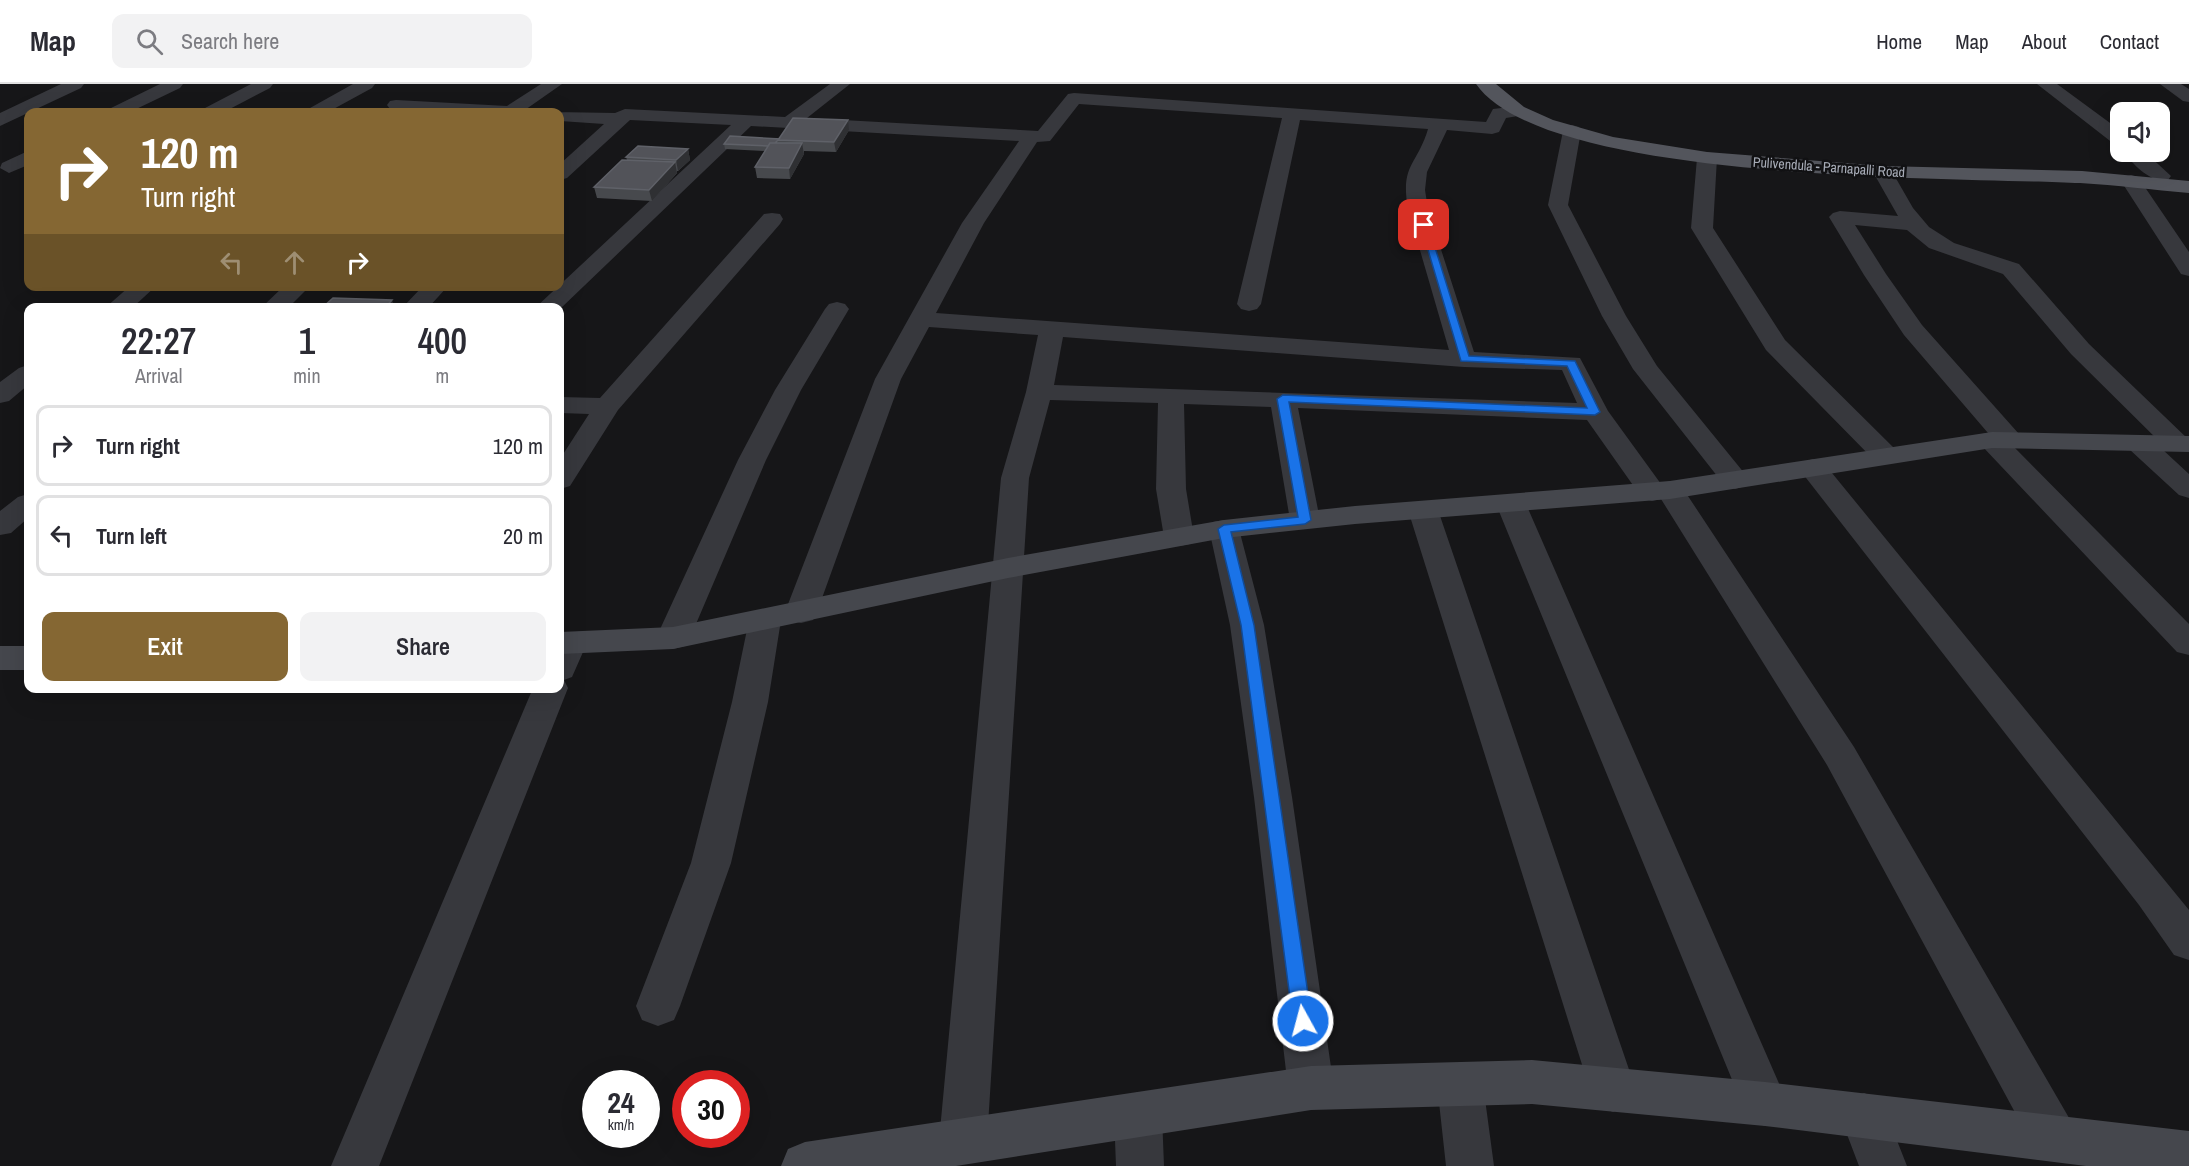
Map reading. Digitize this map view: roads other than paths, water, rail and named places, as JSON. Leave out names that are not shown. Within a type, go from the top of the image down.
[{"type":"main road","name":"Pulivendula - Parnapalli Road","points":[[1485,84],[1518,111],[1546,124],[1611,142],[1707,158],[1883,172],[2036,175],[2189,187]]},
{"type":"main road","name":"Pulivendula - Parnapalli Road","points":[[1506,84],[1526,100],[1549,112],[1587,126],[1629,136],[1794,157],[1871,163],[2049,167],[2189,179]]},
{"type":"street","points":[[25,108],[75,84]]},
{"type":"street","points":[[125,108],[174,84]]},
{"type":"street","points":[[219,108],[264,84]]},
{"type":"street","points":[[323,108],[366,84]]},
{"type":"street","points":[[517,108],[553,84]]},
{"type":"street","points":[[789,123],[841,84]]},
{"type":"street","points":[[2046,84],[2110,132]]},
{"type":"street","points":[[2169,84],[2189,97]]},
{"type":"street","points":[[393,108],[427,89]]},
{"type":"street","points":[[564,170],[625,114],[1043,137],[1074,98],[1492,128],[1499,113],[1518,111]]},
{"type":"street","points":[[0,120],[24,108]]},
{"type":"street","points":[[1249,304],[1292,114]]},
{"type":"street","points":[[564,116],[620,119]]},
{"type":"street","points":[[553,303],[746,121]]},
{"type":"street","points":[[1439,124],[1433,146],[1417,172],[1414,189],[1418,209],[1464,359]]},
{"type":"street","points":[[1572,131],[1558,205],[1614,316],[1646,369],[1735,480]]},
{"type":"street","points":[[658,1006],[711,862],[750,702],[783,616],[888,379],[919,319],[973,223],[1032,136]]},
{"type":"street","points":[[1707,158],[1702,228],[1775,345],[1886,456]]},
{"type":"street","points":[[9,167],[24,159]]},
{"type":"street","points":[[2145,162],[2161,176]]},
{"type":"street","points":[[1883,172],[1915,224],[1928,238],[1942,246],[1996,261],[2011,269],[2080,349],[2183,444]]},
{"type":"street","points":[[2131,181],[2189,269]]},
{"type":"street","points":[[1915,224],[1840,217],[1875,275],[1913,330],[2001,440],[2189,644]]},
{"type":"street","points":[[564,474],[607,406],[772,219]]},
{"type":"street","points":[[123,303],[139,291]]},
{"type":"street","points":[[279,303],[293,291]]},
{"type":"street","points":[[419,303],[431,291]]},
{"type":"street","points":[[674,638],[752,460],[788,390],[837,309]]},
{"type":"street","points":[[919,319],[1464,359],[1571,363],[1595,412],[1661,491],[1842,757],[2055,1139]]},
{"type":"street","points":[[963,1141],[1015,478],[1039,392],[1052,328]]},
{"type":"street","points":[[0,395],[24,376]]},
{"type":"street","points":[[1039,392],[1595,412]]},
{"type":"street","points":[[1171,397],[1171,489],[1179,537]]},
{"type":"street","points":[[1283,399],[1305,520]]},
{"type":"street","points":[[564,405],[607,406]]},
{"type":"street","points":[[564,652],[674,638],[1008,568],[1224,529],[1305,520],[1661,491],[2001,440],[2183,444]]},
{"type":"street","points":[[2139,443],[2189,489]]},
{"type":"street","points":[[1813,468],[2153,893],[2189,942]]},
{"type":"street","points":[[1511,504],[1765,1104]]},
{"type":"street","points":[[0,526],[24,506]]},
{"type":"street","points":[[1423,510],[1613,1090]]},
{"type":"street","points":[[1224,529],[1247,625],[1275,809],[1311,1088]]},
{"type":"street","points":[[0,658],[24,658]]},
{"type":"street","points":[[355,1166],[549,693]]},
{"type":"street","points":[[805,1166],[857,1162],[963,1141],[1311,1088],[1532,1082],[1765,1104],[2055,1139],[2172,1157]]},
{"type":"street","points":[[1460,1084],[1470,1166]]},
{"type":"street","points":[[1138,1115],[1140,1166]]},
{"type":"street","points":[[1864,1116],[1883,1166]]}]
